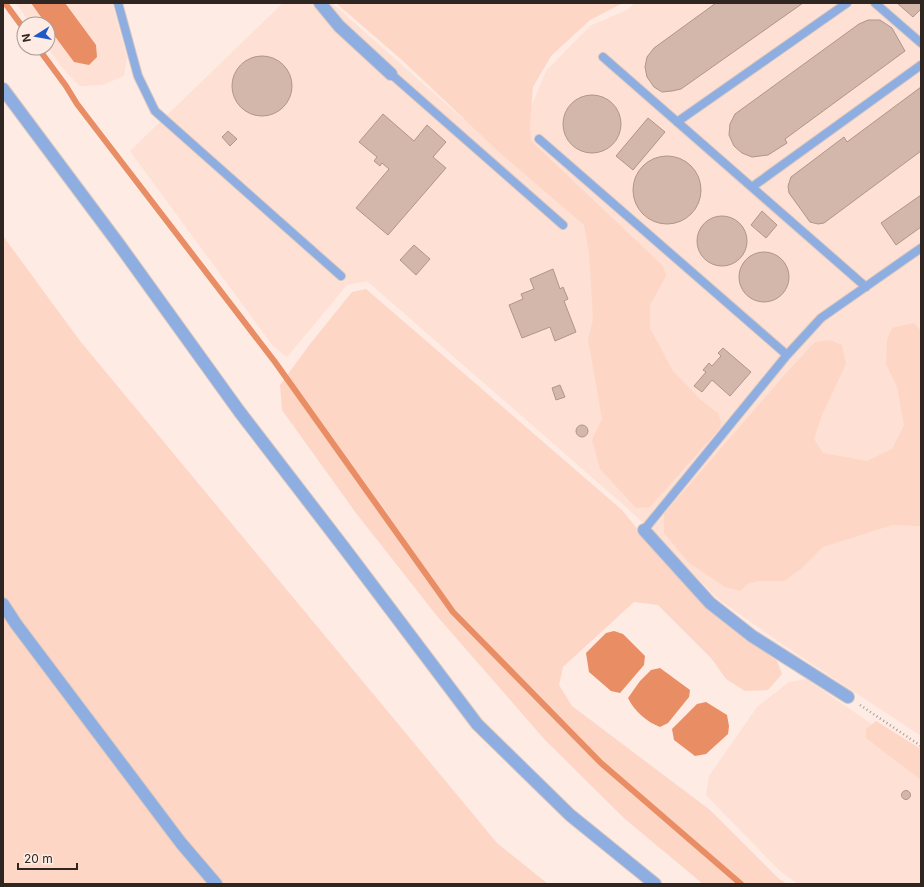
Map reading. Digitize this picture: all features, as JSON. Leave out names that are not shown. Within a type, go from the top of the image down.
[{"type":"street","points":[[320,3],[339,26],[391,74]]},
{"type":"street","points":[[3,90],[118,243],[239,411],[477,724],[570,815],[655,884]]},
{"type":"street","points":[[644,530],[710,603],[752,636],[848,697]]},
{"type":"street","points":[[3,604],[16,624],[181,843],[216,884]]},
{"type":"lane","points":[[118,3],[138,76],[155,111],[341,276]]},
{"type":"lane","points":[[677,122],[847,3]]},
{"type":"lane","points":[[875,3],[921,43]]},
{"type":"lane","points":[[603,57],[866,287]]},
{"type":"lane","points":[[752,187],[921,65]]},
{"type":"lane","points":[[391,74],[563,225]]},
{"type":"lane","points":[[539,139],[787,355]]},
{"type":"lane","points":[[644,530],[787,355],[821,318],[921,248]]},
{"type":"path","points":[[848,697],[921,746]]},
{"type":"shaded area","points":[[16,3],[112,3],[127,58],[124,76],[102,85],[80,86],[66,72],[54,56],[56,56],[56,16],[25,16]]},
{"type":"shaded area","points":[[31,3],[65,3],[96,45],[97,57],[89,65],[74,62],[56,38],[56,16],[40,16]]},
{"type":"shaded area","points":[[283,3],[332,3],[463,119],[504,124],[526,119],[546,71],[590,26],[627,10],[635,3],[921,3],[921,736],[782,644],[718,599],[635,515],[367,281],[347,285],[287,357],[273,346],[130,151]]},
{"type":"shaded area","points":[[336,3],[623,3],[590,20],[551,56],[533,87],[530,127],[531,141],[663,266],[666,276],[650,305],[650,328],[673,371],[701,400],[719,414],[721,427],[650,507],[636,508],[600,469],[592,440],[602,419],[588,339],[593,319],[589,252],[584,225],[500,153],[403,61]]},
{"type":"shaded area","points":[[3,236],[80,341],[497,843],[548,884],[3,884]]},
{"type":"shaded area","points":[[366,289],[622,510],[665,563],[709,610],[777,661],[782,674],[768,690],[745,691],[726,679],[711,658],[658,605],[634,602],[563,667],[559,685],[572,706],[710,810],[779,879],[787,884],[703,884],[625,819],[545,740],[437,616],[356,513],[282,410],[280,385],[310,344],[352,292]]},
{"type":"shaded area","points":[[914,323],[921,331],[921,526],[892,525],[823,547],[802,568],[784,581],[759,581],[749,583],[740,591],[725,587],[688,562],[664,533],[664,514],[815,342],[830,340],[842,345],[846,364],[822,415],[814,439],[823,453],[867,461],[892,449],[904,425],[897,387],[886,364],[887,340],[892,328]]},
{"type":"shaded area","points":[[614,631],[623,634],[645,656],[644,665],[620,693],[611,691],[589,672],[586,653],[606,633]]},
{"type":"shaded area","points":[[660,668],[690,690],[689,697],[668,723],[660,727],[641,716],[628,698],[640,681],[651,670]]},
{"type":"shaded area","points":[[806,679],[921,758],[921,884],[798,884],[780,871],[706,795],[709,776],[757,707],[789,682]]},
{"type":"shaded area","points":[[706,702],[727,715],[729,726],[728,734],[706,754],[695,756],[674,740],[672,729],[697,704]]},
{"type":"shaded area","points":[[876,721],[921,749],[921,780],[866,738],[866,729]]},
{"type":"building","points":[[716,3],[803,3],[681,89],[662,92],[654,87],[647,77],[645,67],[647,57],[654,48]]},
{"type":"building","points":[[897,3],[921,3],[921,9],[913,17]]},
{"type":"building","points":[[868,20],[880,20],[892,28],[905,51],[785,139],[787,143],[768,155],[752,157],[742,153],[734,146],[729,135],[730,124],[735,114],[859,24]]},
{"type":"building","points":[[256,56],[268,56],[279,61],[287,69],[292,80],[290,98],[279,111],[268,116],[256,116],[245,111],[237,103],[232,92],[232,80],[237,69],[245,61]]},
{"type":"building","points":[[921,87],[921,151],[824,223],[818,224],[810,222],[789,193],[788,186],[791,177],[844,137],[847,142]]},
{"type":"building","points":[[586,95],[598,95],[613,103],[621,118],[621,130],[613,145],[598,153],[586,153],[571,145],[563,130],[563,118],[571,103]]},
{"type":"building","points":[[383,114],[414,141],[427,125],[446,142],[433,157],[446,168],[388,235],[356,208],[389,169],[382,163],[380,166],[374,161],[377,157],[359,142]]},
{"type":"building","points":[[648,118],[665,132],[633,170],[616,156]]},
{"type":"building","points":[[228,131],[237,139],[230,146],[222,137]]},
{"type":"building","points":[[660,156],[674,156],[686,162],[695,171],[701,183],[699,203],[691,214],[680,222],[674,224],[660,224],[654,222],[643,214],[635,203],[633,197],[633,183],[635,177],[643,166],[654,158]]},
{"type":"building","points":[[921,195],[921,227],[896,245],[881,223]]},
{"type":"building","points":[[762,211],[777,225],[766,238],[751,225]]},
{"type":"building","points":[[722,216],[731,218],[742,227],[747,241],[745,250],[736,261],[722,266],[713,264],[702,255],[697,241],[699,232],[708,221]]},
{"type":"building","points":[[414,245],[430,259],[416,275],[400,260]]},
{"type":"building","points":[[764,252],[773,254],[784,263],[789,277],[787,286],[778,297],[764,302],[755,300],[744,291],[739,277],[741,268],[750,257]]},
{"type":"building","points":[[553,269],[560,289],[563,287],[568,299],[564,301],[576,332],[555,341],[550,327],[522,338],[509,305],[523,299],[521,294],[534,289],[530,279]]},
{"type":"building","points":[[723,348],[751,372],[730,396],[712,380],[702,392],[694,386],[706,372],[703,370],[709,363],[712,366],[721,356],[718,353]]},
{"type":"building","points":[[560,385],[565,397],[556,400],[552,388]]},
{"type":"building","points":[[584,425],[587,426],[587,436],[580,437],[577,436],[576,429],[577,426]]},
{"type":"building","points":[[906,790],[911,795],[906,800],[901,795]]},
{"type":"waterway","points":[[5,3],[16,18]]},
{"type":"waterway","points":[[44,56],[77,104],[275,362],[453,612],[601,763],[741,884]]}]
